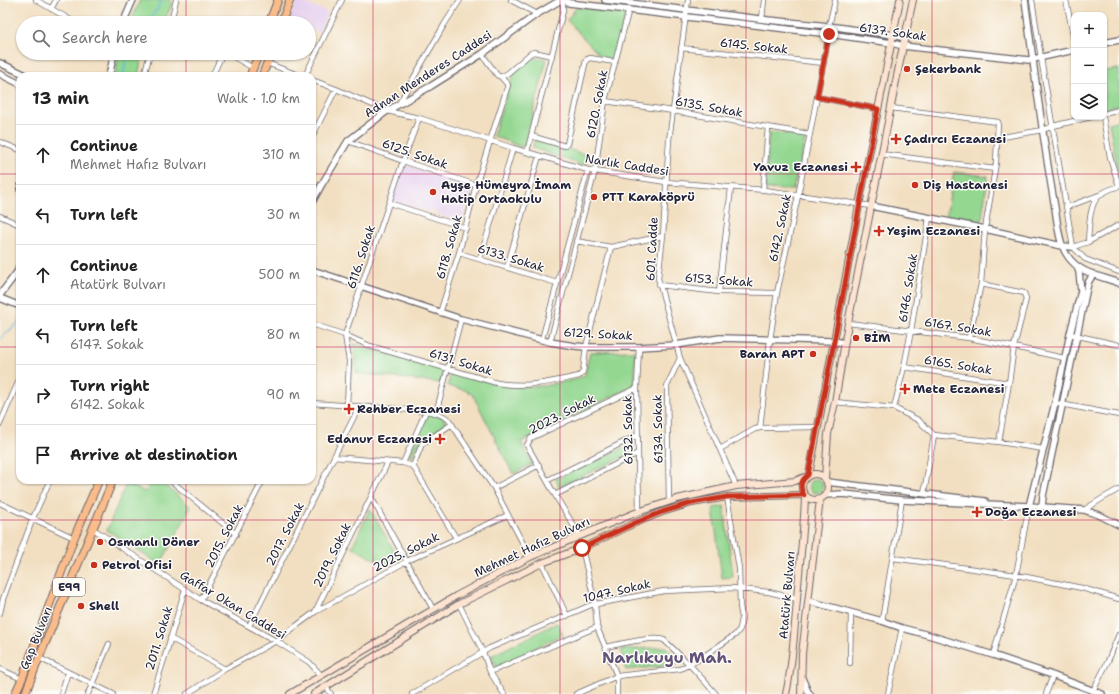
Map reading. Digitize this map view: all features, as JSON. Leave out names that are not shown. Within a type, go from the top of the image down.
[{"type":"highway","points":[[272,16],[278,0]]},
{"type":"highway","points":[[284,16],[290,0]]},
{"type":"highway","points":[[252,72],[256,60]]},
{"type":"highway","points":[[264,72],[268,60]]},
{"type":"highway","name":"Gap Bulvarı","points":[[15,694],[22,679],[74,538],[97,484]]},
{"type":"highway","name":"Gap Bulvarı","points":[[25,694],[111,484]]},
{"type":"main road","points":[[900,0],[807,476],[801,484],[804,496],[814,501],[823,497],[828,489],[826,480],[828,434],[835,402],[844,342],[913,0]]},
{"type":"main road","points":[[807,476],[817,474],[826,480]]},
{"type":"main road","name":"Mehmet Hafız Bulvarı","points":[[290,694],[456,596],[530,558],[580,536],[639,512],[684,497],[736,486],[795,481],[807,476]]},
{"type":"main road","name":"Mehmet Hafız Bulvarı","points":[[314,694],[459,604],[542,563],[582,548],[662,512],[692,503],[727,497],[804,496]]},
{"type":"main road","name":"Atatürk Bulvarı","points":[[786,694],[790,678],[793,647],[804,525],[804,496]]},
{"type":"main road","name":"Atatürk Bulvarı","points":[[801,694],[802,654],[823,497]]},
{"type":"street","points":[[36,0],[64,16]]},
{"type":"street","points":[[51,9],[56,0]]},
{"type":"street","points":[[125,16],[132,0]]},
{"type":"street","points":[[172,16],[176,0]]},
{"type":"street","points":[[316,53],[342,0]]},
{"type":"street","points":[[398,105],[460,0]]},
{"type":"street","points":[[511,0],[537,14]]},
{"type":"street","points":[[527,152],[563,11],[563,0]]},
{"type":"street","name":"Adnan Menderes Caddesi","points":[[316,195],[348,141],[386,111],[431,86],[482,54],[537,14],[563,0]]},
{"type":"street","name":"6137. Sokak","points":[[563,0],[569,3],[829,34],[892,43],[903,46],[997,57],[1029,60],[1071,51]]},
{"type":"street","name":"6137. Sokak","points":[[605,0],[829,26],[905,38]]},
{"type":"street","name":"601. Cadde","points":[[688,0],[669,140],[663,236],[658,278],[680,358],[736,486]]},
{"type":"street","points":[[762,19],[764,0]]},
{"type":"street","points":[[829,26],[835,0]]},
{"type":"street","points":[[1026,0],[1043,130],[1062,246],[1067,256],[1084,271],[1119,283]]},
{"type":"street","points":[[1032,0],[1040,58],[1073,247],[1085,259],[1119,272]]},
{"type":"street","points":[[1066,0],[1071,25]]},
{"type":"street","name":"6120. Sokak","points":[[550,342],[595,171],[605,101],[630,10]]},
{"type":"street","name":"6142. Sokak","points":[[760,428],[777,293],[798,196],[829,34]]},
{"type":"street","points":[[1107,42],[1119,40]]},
{"type":"street","name":"6145. Sokak","points":[[681,48],[824,63]]},
{"type":"street","points":[[482,54],[497,75],[501,77],[531,53],[534,52],[552,56]]},
{"type":"street","points":[[531,136],[565,146],[567,144],[586,60],[590,58],[615,62]]},
{"type":"street","points":[[110,72],[112,60]]},
{"type":"street","points":[[145,72],[148,60]]},
{"type":"street","points":[[214,72],[220,60]]},
{"type":"street","points":[[239,60],[253,68]]},
{"type":"street","points":[[307,72],[313,60]]},
{"type":"street","points":[[0,63],[19,72]]},
{"type":"street","points":[[267,63],[291,72]]},
{"type":"street","points":[[0,74],[16,82]]},
{"type":"street","name":"6118. Sokak","points":[[440,313],[459,253],[476,185],[508,85],[501,77]]},
{"type":"street","name":"Narlık Caddesi","points":[[316,82],[386,111],[419,118],[588,170],[666,182],[763,190],[871,206]]},
{"type":"street","points":[[316,129],[336,89]]},
{"type":"street","points":[[817,97],[878,109]]},
{"type":"street","name":"6135. Sokak","points":[[605,101],[809,134]]},
{"type":"street","points":[[891,108],[998,122],[995,169],[985,228],[981,284],[969,338]]},
{"type":"street","points":[[1107,113],[1119,110]]},
{"type":"street","name":"6116. Sokak","points":[[347,406],[349,361],[345,335],[403,161],[419,118]]},
{"type":"street","points":[[998,138],[1043,130],[1078,120]]},
{"type":"street","points":[[1067,207],[1100,195],[1119,186],[1110,157],[1104,120]]},
{"type":"street","points":[[763,190],[768,127]]},
{"type":"street","name":"6125. Sokak","points":[[348,141],[476,185]]},
{"type":"street","points":[[0,142],[16,148]]},
{"type":"street","points":[[480,259],[513,148]]},
{"type":"street","points":[[881,154],[995,169]]},
{"type":"street","points":[[507,267],[539,156]]},
{"type":"street","points":[[542,339],[588,170]]},
{"type":"street","points":[[719,292],[731,188]]},
{"type":"street","points":[[1088,242],[1092,207],[1095,200],[1100,195]]},
{"type":"street","points":[[389,203],[466,228]]},
{"type":"street","points":[[871,206],[985,228],[1062,246],[1073,247],[1088,242],[1119,225]]},
{"type":"street","points":[[0,216],[16,223]]},
{"type":"street","name":"6146. Sokak","points":[[894,408],[911,331],[929,218]]},
{"type":"street","points":[[576,241],[611,247],[663,236]]},
{"type":"street","points":[[586,347],[611,247]]},
{"type":"street","name":"6133. Sokak","points":[[459,253],[557,283]]},
{"type":"street","points":[[993,655],[1016,575],[1029,506],[1081,291],[1079,272],[1075,264]]},
{"type":"street","name":"6129. Sokak","points":[[316,271],[461,319],[550,342],[586,347],[676,345],[720,338],[844,342]]},
{"type":"street","points":[[0,295],[16,274]]},
{"type":"street","points":[[1042,507],[1043,496],[1088,283],[1093,274]]},
{"type":"street","points":[[981,284],[1024,293],[1026,299],[1014,347],[999,442]]},
{"type":"street","name":"6153. Sokak","points":[[659,285],[719,292],[777,293]]},
{"type":"street","points":[[0,298],[16,304]]},
{"type":"street","points":[[436,413],[461,319]]},
{"type":"street","name":"6167. Sokak","points":[[848,323],[969,338],[1064,358]]},
{"type":"street","name":"6131. Sokak","points":[[316,325],[345,335],[370,346],[497,383],[510,385],[545,384],[579,376],[583,372],[586,347]]},
{"type":"street","points":[[1070,334],[1119,345]]},
{"type":"street","name":"6132. Sokak","points":[[639,347],[637,388],[639,512]]},
{"type":"street","name":"6134. Sokak","points":[[669,502],[667,386],[680,358]]},
{"type":"street","name":"6165. Sokak","points":[[904,367],[1009,383]]},
{"type":"street","points":[[0,424],[16,387]]},
{"type":"street","name":"2023. Sokak","points":[[580,536],[527,445],[531,438],[637,388]]},
{"type":"street","points":[[835,402],[894,408],[918,420],[934,435],[999,442],[1043,449]]},
{"type":"street","points":[[316,403],[426,411],[443,415],[450,420],[494,488],[530,558]]},
{"type":"street","points":[[1055,403],[1119,415]]},
{"type":"street","name":"2017. Sokak","points":[[249,626],[359,407]]},
{"type":"street","points":[[403,463],[426,411]]},
{"type":"street","points":[[413,466],[422,444],[452,424]]},
{"type":"street","points":[[720,449],[755,429],[817,427]]},
{"type":"street","points":[[924,493],[934,435]]},
{"type":"street","points":[[548,480],[638,436]]},
{"type":"street","points":[[555,495],[638,453]]},
{"type":"street","points":[[334,457],[403,463],[413,466],[456,538]]},
{"type":"street","name":"2019. Sokak","points":[[187,694],[225,669],[276,641],[316,612],[388,462]]},
{"type":"street","points":[[494,488],[539,465]]},
{"type":"street","points":[[826,480],[1029,506]]},
{"type":"street","points":[[0,612],[3,599],[33,518],[48,484]]},
{"type":"street","points":[[176,484],[236,534]]},
{"type":"street","name":"2015. Sokak","points":[[201,600],[261,484]]},
{"type":"street","points":[[1084,510],[1119,489]]},
{"type":"street","points":[[823,497],[843,494],[902,500],[1084,510],[1119,524]]},
{"type":"street","points":[[371,497],[433,609]]},
{"type":"street","points":[[576,694],[617,676],[680,669],[698,660],[735,635],[740,629],[742,618],[740,606],[739,568],[727,497]]},
{"type":"street","points":[[882,621],[902,500]]},
{"type":"street","points":[[0,503],[74,538]]},
{"type":"street","name":"2025. Sokak","points":[[316,612],[407,561],[508,515]]},
{"type":"street","name":"Gaffar Okan Caddesi","points":[[93,529],[201,600],[276,641],[309,662],[321,675]]},
{"type":"street","points":[[582,548],[595,604],[597,627],[617,676],[617,694]]},
{"type":"street","points":[[893,558],[1016,575],[1082,588],[1119,599]]},
{"type":"street","points":[[542,563],[567,616]]},
{"type":"street","name":"1047. Sokak","points":[[412,694],[490,648],[595,604],[664,591],[732,588],[769,592],[797,599]]},
{"type":"street","name":"2011. Sokak","points":[[153,694],[185,589]]},
{"type":"street","points":[[809,601],[882,621],[993,655],[1102,694]]},
{"type":"street","points":[[459,604],[483,652],[490,672],[504,694]]},
{"type":"street","points":[[850,663],[852,613]]},
{"type":"street","points":[[490,672],[597,627]]},
{"type":"street","points":[[888,694],[902,628]]},
{"type":"street","points":[[1093,691],[1119,634]]},
{"type":"street","points":[[170,638],[225,669]]},
{"type":"street","points":[[605,647],[640,640],[660,638],[689,664],[716,694]]},
{"type":"street","points":[[88,694],[109,644]]},
{"type":"street","points":[[39,658],[113,694]]},
{"type":"street","points":[[0,669],[22,679]]},
{"type":"street","points":[[60,694],[68,672]]},
{"type":"street","points":[[1046,694],[1053,676]]},
{"type":"street","points":[[801,677],[810,694]]},
{"type":"street","points":[[326,687],[331,694]]},
{"type":"shaded area","points":[[297,0],[328,12],[320,33],[316,31],[316,16],[291,16]]},
{"type":"shaded area","name":"Ayşe Hümeyra İmam Hatip Ortaokulu","points":[[404,165],[473,187],[462,221],[437,214],[437,211],[433,210],[430,212],[393,201]]},
{"type":"green space","points":[[140,0],[172,0],[171,7],[166,16],[133,16]]},
{"type":"green space","points":[[577,7],[626,14],[613,60],[601,57],[567,20]]},
{"type":"green space","points":[[533,57],[547,59],[524,148],[493,136],[514,72]]},
{"type":"green space","points":[[118,60],[142,60],[139,72],[116,72]]},
{"type":"green space","points":[[1119,69],[1119,105],[1107,108],[1107,84],[1107,71]]},
{"type":"green space","points":[[1119,120],[1119,177],[1109,123]]},
{"type":"green space","points":[[769,132],[806,136],[793,190],[765,189]]},
{"type":"green space","points":[[536,140],[541,140],[586,155],[588,158],[585,164],[582,165],[533,148]]},
{"type":"green space","points":[[954,172],[988,176],[981,224],[946,217]]},
{"type":"green space","points":[[354,344],[444,370],[441,383],[356,373]]},
{"type":"green space","points":[[635,351],[635,385],[521,442],[532,464],[513,474],[473,395],[465,390],[448,386],[451,372],[509,387],[544,386],[577,379],[585,375],[590,352]]},
{"type":"green space","points":[[428,414],[442,417],[446,422],[420,442],[412,456],[410,456],[409,455]]},
{"type":"green space","points":[[633,444],[634,452],[559,487],[556,479]]},
{"type":"green space","points":[[813,479],[819,479],[823,483],[823,489],[819,493],[813,493],[809,489],[809,483]]},
{"type":"green space","points":[[126,484],[146,492],[149,484],[163,484],[191,507],[160,565],[107,530]]},
{"type":"green space","points":[[724,506],[733,577],[722,578],[713,508]]},
{"type":"green space","points":[[370,509],[399,559],[386,566],[352,547]]},
{"type":"green space","points":[[557,623],[563,634],[497,667],[491,656]]},
{"type":"green space","points":[[666,647],[682,664],[626,670],[621,650]]},
{"type":"waterway","points":[[152,16],[157,10],[161,0]]},
{"type":"waterway","points":[[124,72],[126,60]]},
{"type":"waterway","points":[[0,339],[16,325]]},
{"type":"place","name":"Şekerbank","points":[[907,69]]},
{"type":"place","name":"Çadırcı Eczanesi","points":[[896,139]]},
{"type":"place","name":"Yavuz Eczanesi","points":[[856,167]]},
{"type":"place","name":"Diş Hastanesi","points":[[915,185]]},
{"type":"place","name":"Ayşe Hümeyra İmam Hatip Ortaokulu","points":[[433,192]]},
{"type":"place","name":"PTT Karaköprü","points":[[594,197]]},
{"type":"place","name":"Yeşim Eczanesi","points":[[879,231]]},
{"type":"place","name":"BİM","points":[[856,338]]},
{"type":"place","name":"Baran APT","points":[[813,354]]},
{"type":"place","name":"Mete Eczanesi","points":[[905,389]]},
{"type":"place","name":"Rehber Eczanesi","points":[[349,409]]},
{"type":"place","name":"Edanur Eczanesi","points":[[440,439]]},
{"type":"place","name":"Doğa Eczanesi","points":[[977,512]]},
{"type":"place","name":"Osmanlı Döner","points":[[100,542]]},
{"type":"place","name":"Petrol Ofisi","points":[[94,565]]},
{"type":"place","name":"Shell","points":[[81,606]]},
{"type":"district","name":"Narlıkuyu Mah.","points":[[667,657]]},
{"type":"route","points":[[582,548],[635,523],[662,512],[692,503],[727,497],[804,495],[801,484],[808,475],[878,109],[817,97],[829,34]]}]
